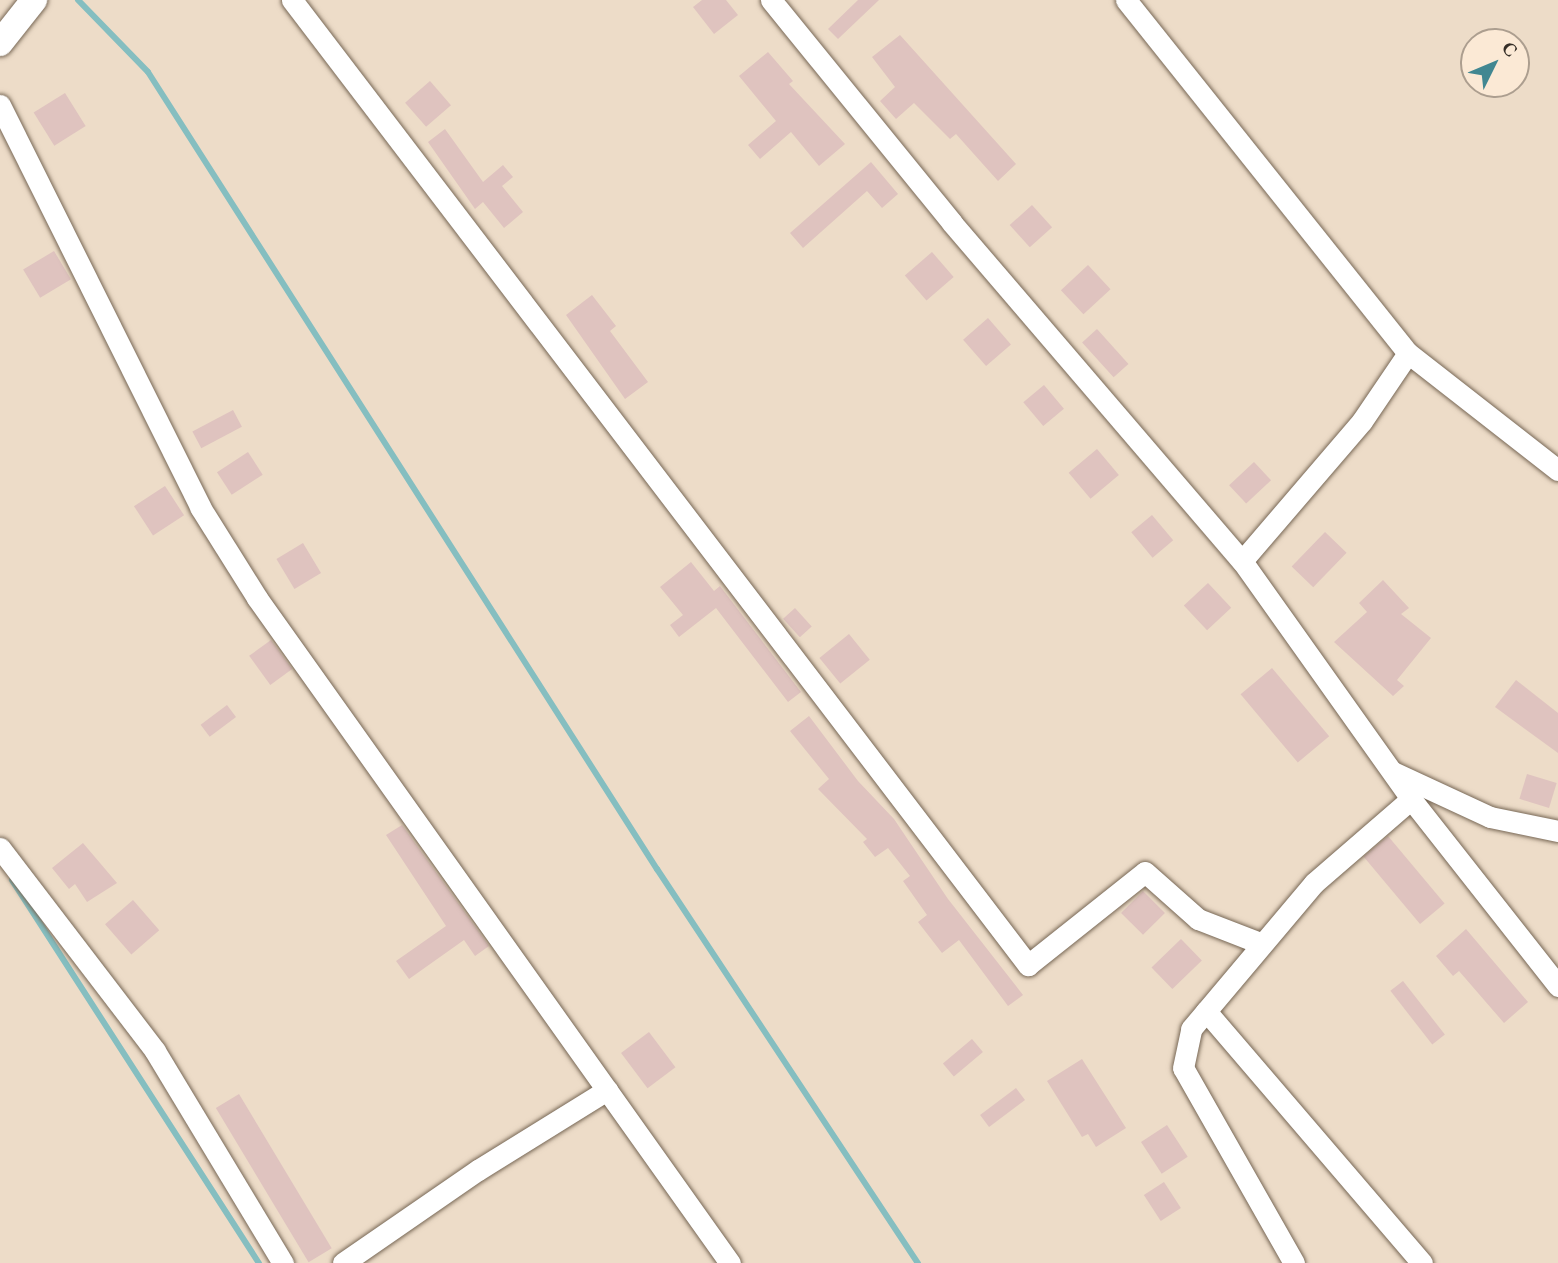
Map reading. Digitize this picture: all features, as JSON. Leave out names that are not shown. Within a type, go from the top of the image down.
[{"type":"main road","points":[[0,43],[34,0]]},
{"type":"street","points":[[292,0],[1028,965],[1144,872],[1198,919],[1260,943]]},
{"type":"street","points":[[771,0],[961,234],[1242,561],[1411,799],[1558,985]]},
{"type":"street","points":[[1126,0],[1408,353],[1558,470]]},
{"type":"street","points":[[0,105],[200,507],[257,598],[730,1263]]},
{"type":"street","points":[[1242,561],[1362,421],[1408,353]]},
{"type":"street","points":[[1391,771],[1490,817],[1558,831]]},
{"type":"street","points":[[1294,1263],[1183,1068],[1191,1029],[1260,943],[1314,883],[1411,799]]},
{"type":"street","points":[[0,848],[155,1051],[283,1263]]},
{"type":"street","points":[[1206,1011],[1422,1263]]},
{"type":"street","points":[[343,1263],[478,1170],[607,1090]]},
{"type":"building","points":[[702,0],[726,0],[738,15],[714,34],[693,7]]},
{"type":"building","points":[[858,0],[879,0],[838,39],[828,29]]},
{"type":"building","points":[[900,35],[1016,164],[998,181],[956,134],[950,139],[914,103],[896,119],[880,101],[895,87],[872,57]]},
{"type":"building","points":[[768,52],[793,81],[789,84],[845,144],[819,166],[791,132],[760,159],[748,145],[776,121],[739,76]]},
{"type":"building","points":[[430,81],[451,105],[426,127],[405,103]]},
{"type":"building","points":[[65,93],[86,126],[54,146],[34,113]]},
{"type":"building","points":[[445,129],[483,182],[503,165],[513,177],[502,186],[523,212],[504,228],[483,202],[475,209],[428,142]]},
{"type":"building","points":[[871,162],[898,194],[882,208],[867,191],[803,248],[790,233]]},
{"type":"building","points":[[1032,205],[1052,227],[1030,247],[1010,225]]},
{"type":"building","points":[[54,251],[71,279],[40,298],[23,270]]},
{"type":"building","points":[[932,252],[954,277],[926,301],[905,276]]},
{"type":"building","points":[[1088,265],[1111,289],[1083,314],[1061,290]]},
{"type":"building","points":[[592,295],[616,326],[610,331],[648,382],[625,399],[566,315]]},
{"type":"building","points":[[988,318],[1011,344],[986,366],[963,340]]},
{"type":"building","points":[[1097,329],[1128,364],[1114,377],[1082,342]]},
{"type":"building","points":[[1044,385],[1064,409],[1043,426],[1023,402]]},
{"type":"building","points":[[233,410],[242,427],[201,448],[192,432]]},
{"type":"building","points":[[1097,449],[1119,475],[1091,499],[1069,473]]},
{"type":"building","points":[[248,452],[263,475],[232,495],[217,472]]},
{"type":"building","points":[[1254,462],[1271,480],[1246,503],[1229,485]]},
{"type":"building","points":[[165,486],[184,515],[153,536],[134,506]]},
{"type":"building","points":[[1152,515],[1173,540],[1153,558],[1131,532]]},
{"type":"building","points":[[1325,532],[1347,553],[1313,587],[1292,567]]},
{"type":"building","points":[[303,543],[321,573],[294,589],[276,559]]},
{"type":"building","points":[[691,562],[714,591],[720,586],[801,692],[788,702],[716,608],[679,637],[670,625],[683,615],[660,587]]},
{"type":"building","points":[[1383,580],[1409,608],[1401,614],[1431,638],[1397,680],[1404,686],[1393,696],[1334,642],[1367,612],[1359,603]]},
{"type":"building","points":[[1208,583],[1231,608],[1207,630],[1184,606]]},
{"type":"building","points":[[795,608],[812,627],[800,637],[783,619]]},
{"type":"building","points":[[849,634],[870,660],[840,684],[819,658]]},
{"type":"building","points":[[271,640],[292,669],[270,685],[249,656]]},
{"type":"building","points":[[1272,668],[1329,736],[1298,763],[1241,694]]},
{"type":"building","points":[[1516,680],[1558,713],[1558,753],[1495,707]]},
{"type":"building","points":[[227,705],[236,717],[210,737],[201,725]]},
{"type":"building","points":[[809,716],[858,781],[894,819],[948,899],[1023,995],[1008,1006],[959,940],[942,953],[918,922],[927,915],[903,881],[910,876],[888,848],[875,857],[863,842],[867,839],[818,789],[829,779],[790,731]]},
{"type":"building","points":[[1527,774],[1557,783],[1549,808],[1519,799]]},
{"type":"building","points":[[402,825],[489,946],[475,956],[464,940],[409,979],[396,961],[446,926],[386,835]]},
{"type":"building","points":[[1388,836],[1445,903],[1420,924],[1363,857]]},
{"type":"building","points":[[83,843],[117,883],[87,902],[75,884],[69,889],[52,868]]},
{"type":"building","points":[[1143,891],[1165,913],[1143,935],[1121,913]]},
{"type":"building","points":[[133,900],[159,930],[131,954],[105,924]]},
{"type":"building","points":[[1466,929],[1528,1002],[1504,1023],[1459,971],[1453,976],[1436,956]]},
{"type":"building","points":[[1181,939],[1202,961],[1172,989],[1152,967]]},
{"type":"building","points":[[1403,981],[1445,1035],[1432,1044],[1390,991]]},
{"type":"building","points":[[649,1032],[675,1067],[648,1088],[621,1053]]},
{"type":"building","points":[[972,1039],[983,1052],[954,1076],[943,1063]]},
{"type":"building","points":[[1082,1059],[1126,1128],[1096,1147],[1088,1134],[1082,1137],[1047,1081]]},
{"type":"building","points":[[1016,1088],[1025,1100],[989,1127],[980,1115]]},
{"type":"building","points":[[239,1094],[332,1248],[309,1262],[216,1108]]},
{"type":"building","points":[[1167,1125],[1188,1157],[1162,1174],[1141,1142]]},
{"type":"building","points":[[1164,1182],[1181,1208],[1161,1221],[1144,1195]]},
{"type":"waterway","points":[[78,0],[148,72],[657,869],[918,1263]]},
{"type":"waterway","points":[[12,880],[259,1263]]}]
